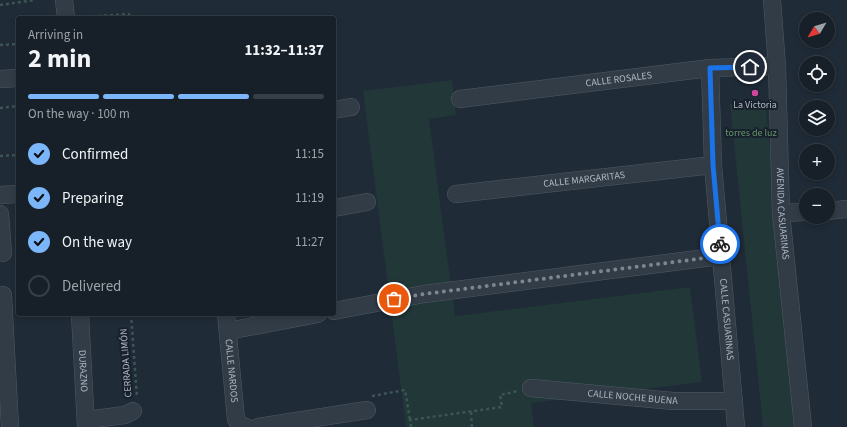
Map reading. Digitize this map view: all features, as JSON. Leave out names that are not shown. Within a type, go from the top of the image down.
[{"type":"street","points":[[64,0],[66,16]]},
{"type":"street","name":"AVENIDA CASUARINAS","points":[[772,0],[777,66],[781,213],[803,427]]},
{"type":"street","name":"CALLE ROSALES","points":[[460,99],[710,68],[777,66]]},
{"type":"street","name":"CALLE CASUARINAS","points":[[710,68],[713,165],[736,427]]},
{"type":"street","points":[[0,79],[16,78]]},
{"type":"street","points":[[336,110],[351,107]]},
{"type":"street","name":"CALLE MARGARITAS","points":[[456,194],[713,165]]},
{"type":"street","points":[[0,195],[16,194]]},
{"type":"street","points":[[336,208],[367,202]]},
{"type":"street","points":[[835,210],[847,210]]},
{"type":"street","points":[[781,213],[799,212]]},
{"type":"street","points":[[0,214],[4,253]]},
{"type":"street","points":[[336,311],[424,294],[721,256]]},
{"type":"street","points":[[3,295],[10,427]]},
{"type":"street","name":"DURAZNO","points":[[80,316],[86,423]]},
{"type":"street","name":"CALLE NARDOS","points":[[226,316],[236,419],[249,427]]},
{"type":"street","points":[[228,331],[307,316]]},
{"type":"street","name":"CALLE NOCHE BUENA","points":[[531,388],[672,401],[734,401]]},
{"type":"street","points":[[86,423],[125,415],[133,410]]},
{"type":"street","points":[[249,427],[367,410]]},
{"type":"path","points":[[0,4],[35,0]]},
{"type":"path","points":[[104,16],[130,14]]},
{"type":"path","points":[[0,45],[16,44]]},
{"type":"path","points":[[0,108],[16,106]]},
{"type":"path","points":[[0,156],[16,155]]},
{"type":"path","name":"CERRADA LIMÓN","points":[[131,316],[137,402],[133,410]]},
{"type":"path","points":[[410,420],[502,407],[500,395],[531,388]]},
{"type":"path","points":[[367,410],[365,397],[405,390],[411,427]]},
{"type":"path","points":[[471,412],[472,427]]},
{"type":"green space","points":[[452,80],[456,115],[429,119],[455,316],[690,287],[702,382],[531,403],[534,427],[406,427],[363,91]]},
{"type":"green space","name":"torres de luz","points":[[765,101],[798,427],[763,427],[730,104]]},
{"type":"way so far","points":[[394,299],[721,256],[720,244]]},
{"type":"place","name":"La Victoria","points":[[755,93]]},
{"type":"route","points":[[720,244],[713,165],[710,68],[750,67]]}]
